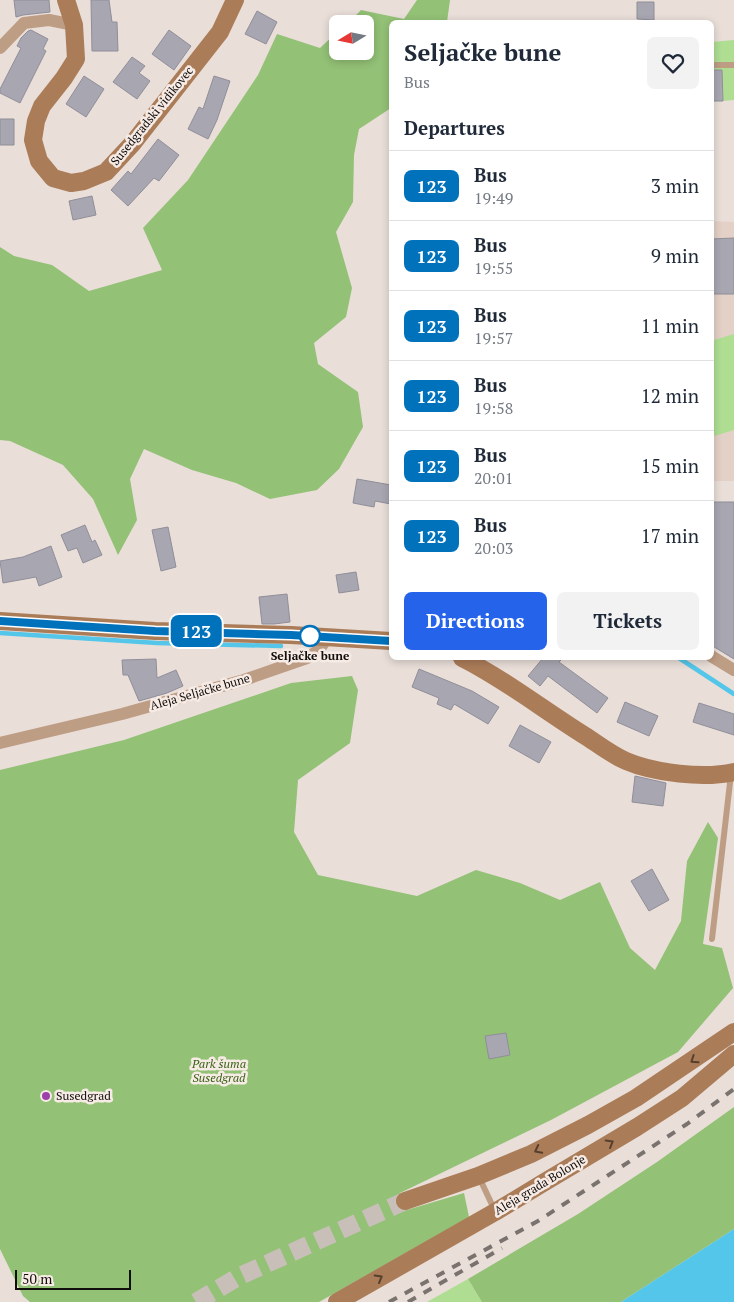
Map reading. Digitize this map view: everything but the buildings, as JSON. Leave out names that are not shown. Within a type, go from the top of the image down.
[{"type":"street","name":"Susedgradski vidikovec","points":[[66,0],[74,25],[76,60],[42,106],[36,121],[34,140],[39,161],[53,178],[71,183],[84,181],[106,172],[132,143],[220,32],[235,0]]},
{"type":"street","points":[[0,48],[24,23],[49,20],[74,25]]},
{"type":"street","points":[[0,621],[155,631],[291,635],[389,641]]},
{"type":"street","name":"Aleja Seljačke bune","points":[[0,743],[122,714],[244,680],[307,658],[319,650],[327,638]]},
{"type":"street","points":[[714,658],[734,670]]},
{"type":"street","points":[[466,660],[483,668],[581,734],[625,760],[645,768],[666,772],[710,775],[732,772]]},
{"type":"street","points":[[405,1201],[478,1176],[531,1154],[588,1125],[636,1098],[734,1032]]},
{"type":"street","name":"Aleja grada Bolonje","points":[[337,1302],[496,1212],[637,1127],[682,1098],[734,1054]]},
{"type":"lane","points":[[714,65],[734,65]]},
{"type":"lane","points":[[712,939],[732,772]]},
{"type":"lane","points":[[478,1176],[496,1212]]},
{"type":"shaded area","points":[[714,221],[734,222],[734,481],[714,481]]},
{"type":"green space","points":[[417,0],[450,0],[447,20],[389,20],[389,109],[359,129],[354,155],[353,202],[336,232],[352,288],[346,317],[314,343],[318,364],[358,392],[363,427],[339,469],[317,490],[270,499],[236,483],[192,470],[144,449],[130,479],[137,520],[118,555],[93,499],[63,465],[10,441],[0,440],[0,247],[14,256],[52,265],[89,291],[162,270],[143,228],[188,180],[258,75],[277,34],[320,48],[329,40],[329,60],[374,60],[374,15],[356,15],[361,10],[404,19]]},
{"type":"green space","points":[[734,40],[734,100],[723,101],[722,75],[714,75],[714,42]]},
{"type":"green space","points":[[734,334],[734,430],[714,436],[714,340]]},
{"type":"green space","name":"Park šuma Susedgrad","points":[[352,676],[358,690],[350,743],[298,780],[294,832],[318,875],[417,896],[476,870],[520,883],[560,900],[600,882],[630,948],[655,970],[681,921],[687,861],[708,822],[718,838],[703,944],[722,948],[733,988],[678,1052],[551,1120],[400,1193],[400,1212],[464,1193],[469,1217],[319,1302],[30,1302],[23,1296],[0,1249],[0,770],[124,740],[291,683]]},
{"type":"green space","points":[[734,1107],[734,1229],[621,1302],[482,1302],[468,1279],[578,1214],[657,1162]]},
{"type":"green space","points":[[468,1279],[482,1302],[427,1302]]},
{"type":"water","points":[[734,1229],[734,1302],[621,1302]]},
{"type":"waterway","points":[[0,633],[157,643],[281,646]]},
{"type":"waterway","points":[[682,660],[734,694]]},
{"type":"tunnel","points":[[196,1302],[240,1276],[405,1201]]},
{"type":"railway","points":[[389,1302],[538,1221],[687,1124],[734,1089]]},
{"type":"railway","points":[[408,1302],[502,1248]]},
{"type":"bus line","name":"123","points":[[0,621],[155,631],[291,635],[389,641]]},
{"type":"place","name":"Seljačke bune","points":[[310,636]]},
{"type":"place","name":"Susedgrad","points":[[46,1096]]}]
